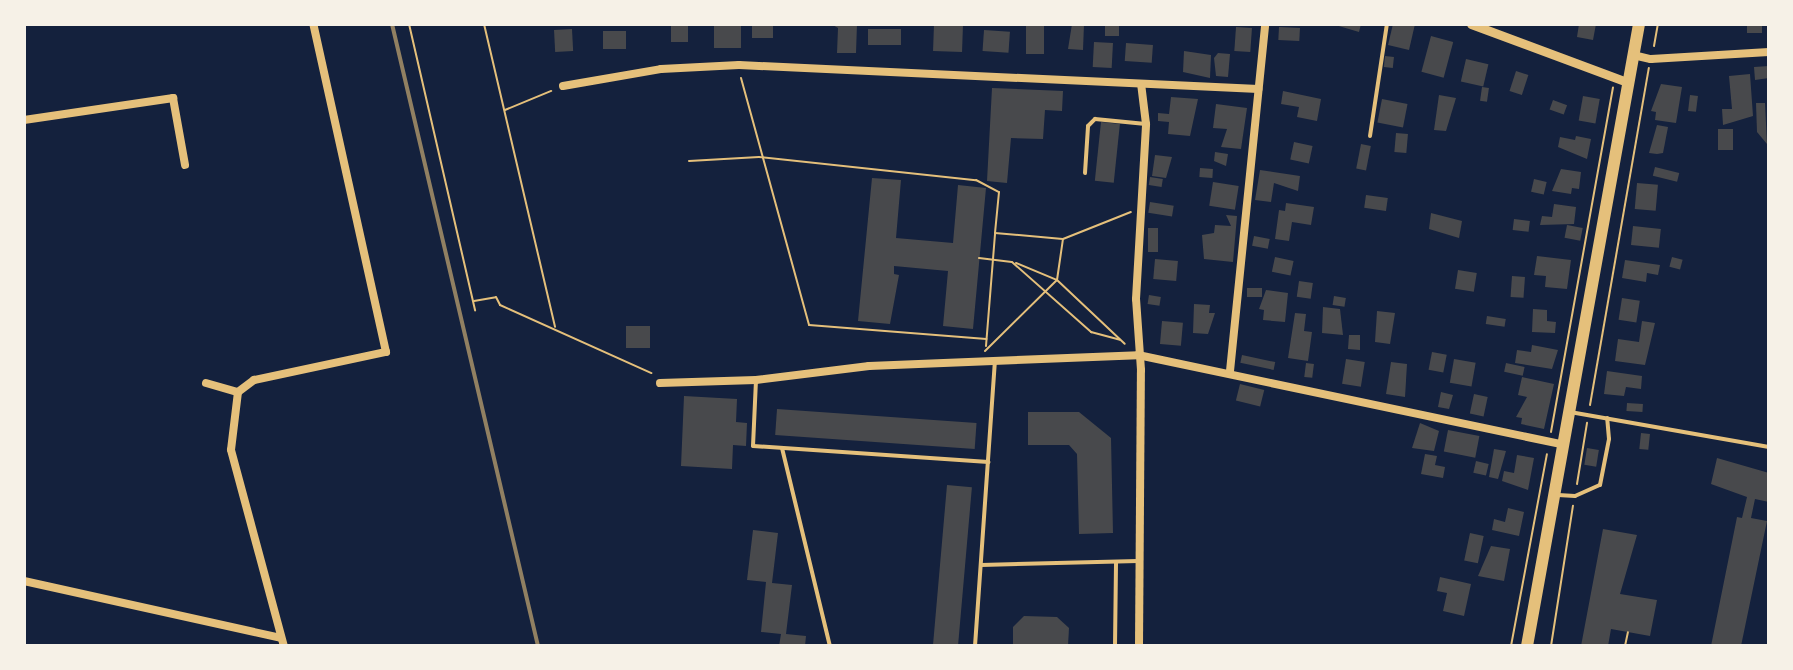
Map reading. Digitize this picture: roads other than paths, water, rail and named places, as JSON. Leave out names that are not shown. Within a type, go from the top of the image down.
[{"type":"main road","points":[[1527,646],[1570,412],[1621,80],[1633,55],[1639,24]]},
{"type":"street","points":[[24,581],[282,642],[231,450],[238,392],[254,380],[386,352],[313,24]]},
{"type":"street","points":[[1230,371],[1265,24]]},
{"type":"street","points":[[1471,24],[1621,80]]},
{"type":"street","points":[[1633,55],[1651,59],[1769,52]]},
{"type":"street","points":[[563,86],[661,69],[739,65],[1141,86],[1258,89]]},
{"type":"street","points":[[1139,646],[1138,211],[1146,124],[1141,86]]},
{"type":"street","points":[[24,120],[173,98],[185,165]]},
{"type":"street","points":[[660,383],[756,380],[869,366],[1138,355],[1230,371],[1564,445]]},
{"type":"street","points":[[206,383],[238,392]]},
{"type":"lane","points":[[1370,136],[1387,24]]},
{"type":"lane","points":[[1085,173],[1088,126],[1095,119],[1146,124]]},
{"type":"lane","points":[[975,646],[988,462],[990,360]]},
{"type":"lane","points":[[756,380],[753,446],[988,462]]},
{"type":"lane","points":[[1570,412],[1769,447]]},
{"type":"lane","points":[[1555,494],[1575,496],[1603,479],[1607,418]]},
{"type":"lane","points":[[782,448],[830,646]]},
{"type":"lane","points":[[981,565],[1140,561]]},
{"type":"lane","points":[[1115,646],[1116,562]]},
{"type":"railway","points":[[392,24],[538,646]]}]
